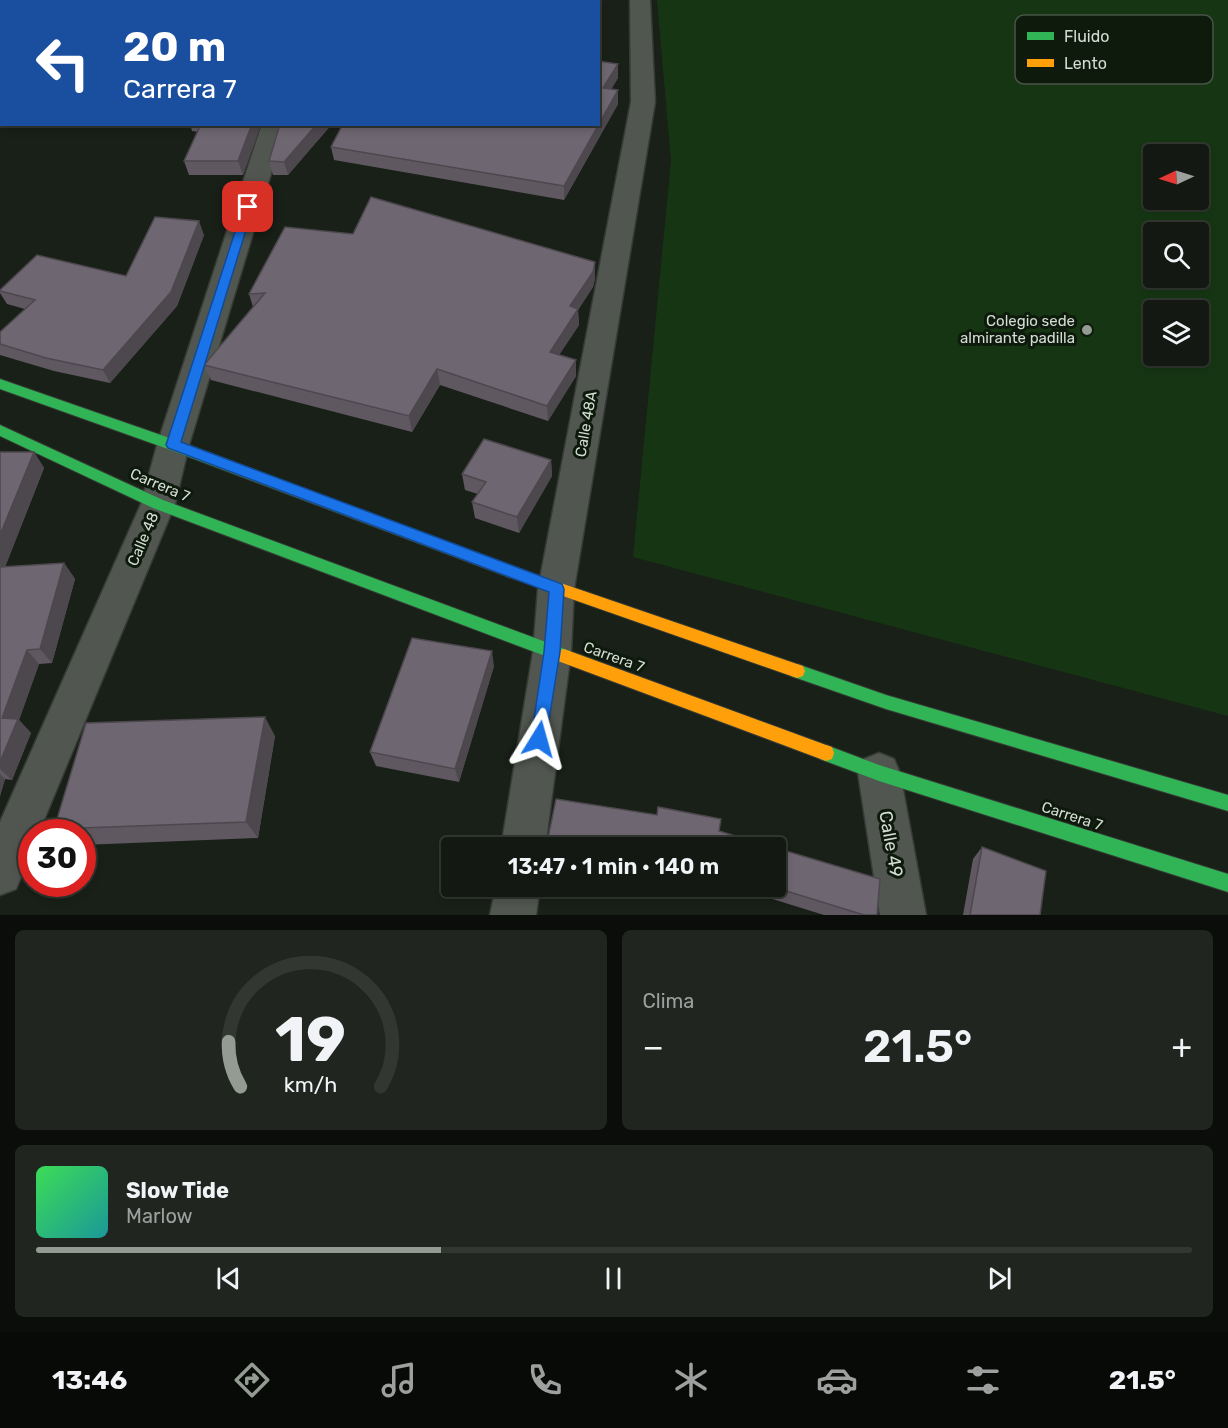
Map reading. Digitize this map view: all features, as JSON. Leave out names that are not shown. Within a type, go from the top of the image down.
[{"type":"street","name":"Calle 48A","points":[[525,837],[552,652],[556,589],[643,102],[640,0]]},
{"type":"street","name":"Calle 48","points":[[0,873],[158,504],[173,445],[272,126]]},
{"type":"street","points":[[0,384],[173,445],[556,589],[886,702],[1228,803]]},
{"type":"street","name":"Carrera 7","points":[[0,430],[158,504],[879,773],[1228,883]]},
{"type":"street","name":"Calle 49","points":[[879,773],[903,915]]},
{"type":"street","points":[[513,915],[516,897]]},
{"type":"green space","points":[[657,0],[1228,0],[1228,716],[633,557],[671,161]]},
{"type":"building","points":[[600,61],[618,64],[603,88],[618,90],[600,122]]},
{"type":"building","points":[[200,126],[251,126],[238,161],[184,161]]},
{"type":"building","points":[[279,126],[315,126],[284,162],[269,161]]},
{"type":"building","points":[[342,126],[598,126],[564,186],[331,147]]},
{"type":"building","points":[[371,197],[595,262],[593,272],[570,306],[578,309],[550,352],[576,360],[547,406],[437,369],[409,416],[204,365],[265,293],[249,294],[285,227],[353,234]]},
{"type":"building","points":[[155,217],[199,221],[171,292],[103,370],[46,358],[0,344],[0,332],[35,300],[0,290],[37,255],[126,276]]},
{"type":"building","points":[[484,439],[551,460],[517,517],[472,502],[486,482],[462,474]]},
{"type":"building","points":[[0,452],[34,452],[0,535]]},
{"type":"building","points":[[64,563],[40,649],[27,650],[2,718],[18,719],[0,762],[0,567]]},
{"type":"building","points":[[412,638],[492,651],[455,769],[370,752]]},
{"type":"building","points":[[265,717],[246,822],[96,827],[96,819],[57,819],[86,723]]},
{"type":"building","points":[[556,799],[657,815],[658,807],[721,819],[719,831],[738,837],[548,837]]},
{"type":"building","points":[[982,847],[1046,871],[1040,915],[970,915]]},
{"type":"building","points":[[786,851],[880,879],[877,915],[864,915],[786,891]]},
{"type":"traffic: fast","points":[[0,384],[173,445],[511,572]]},
{"type":"traffic: fast","points":[[0,430],[158,504],[564,656]]},
{"type":"traffic: fast","points":[[797,671],[886,702],[1228,803]]},
{"type":"traffic: fast","points":[[826,753],[879,773],[1228,883]]},
{"type":"traffic: slow","points":[[511,572],[797,671]]},
{"type":"traffic: slow","points":[[564,656],[826,753]]},
{"type":"place","name":"Colegio sede almirante padilla","points":[[1087,330]]},
{"type":"route","points":[[248,207],[173,445],[556,589],[552,652],[539,739]]}]
